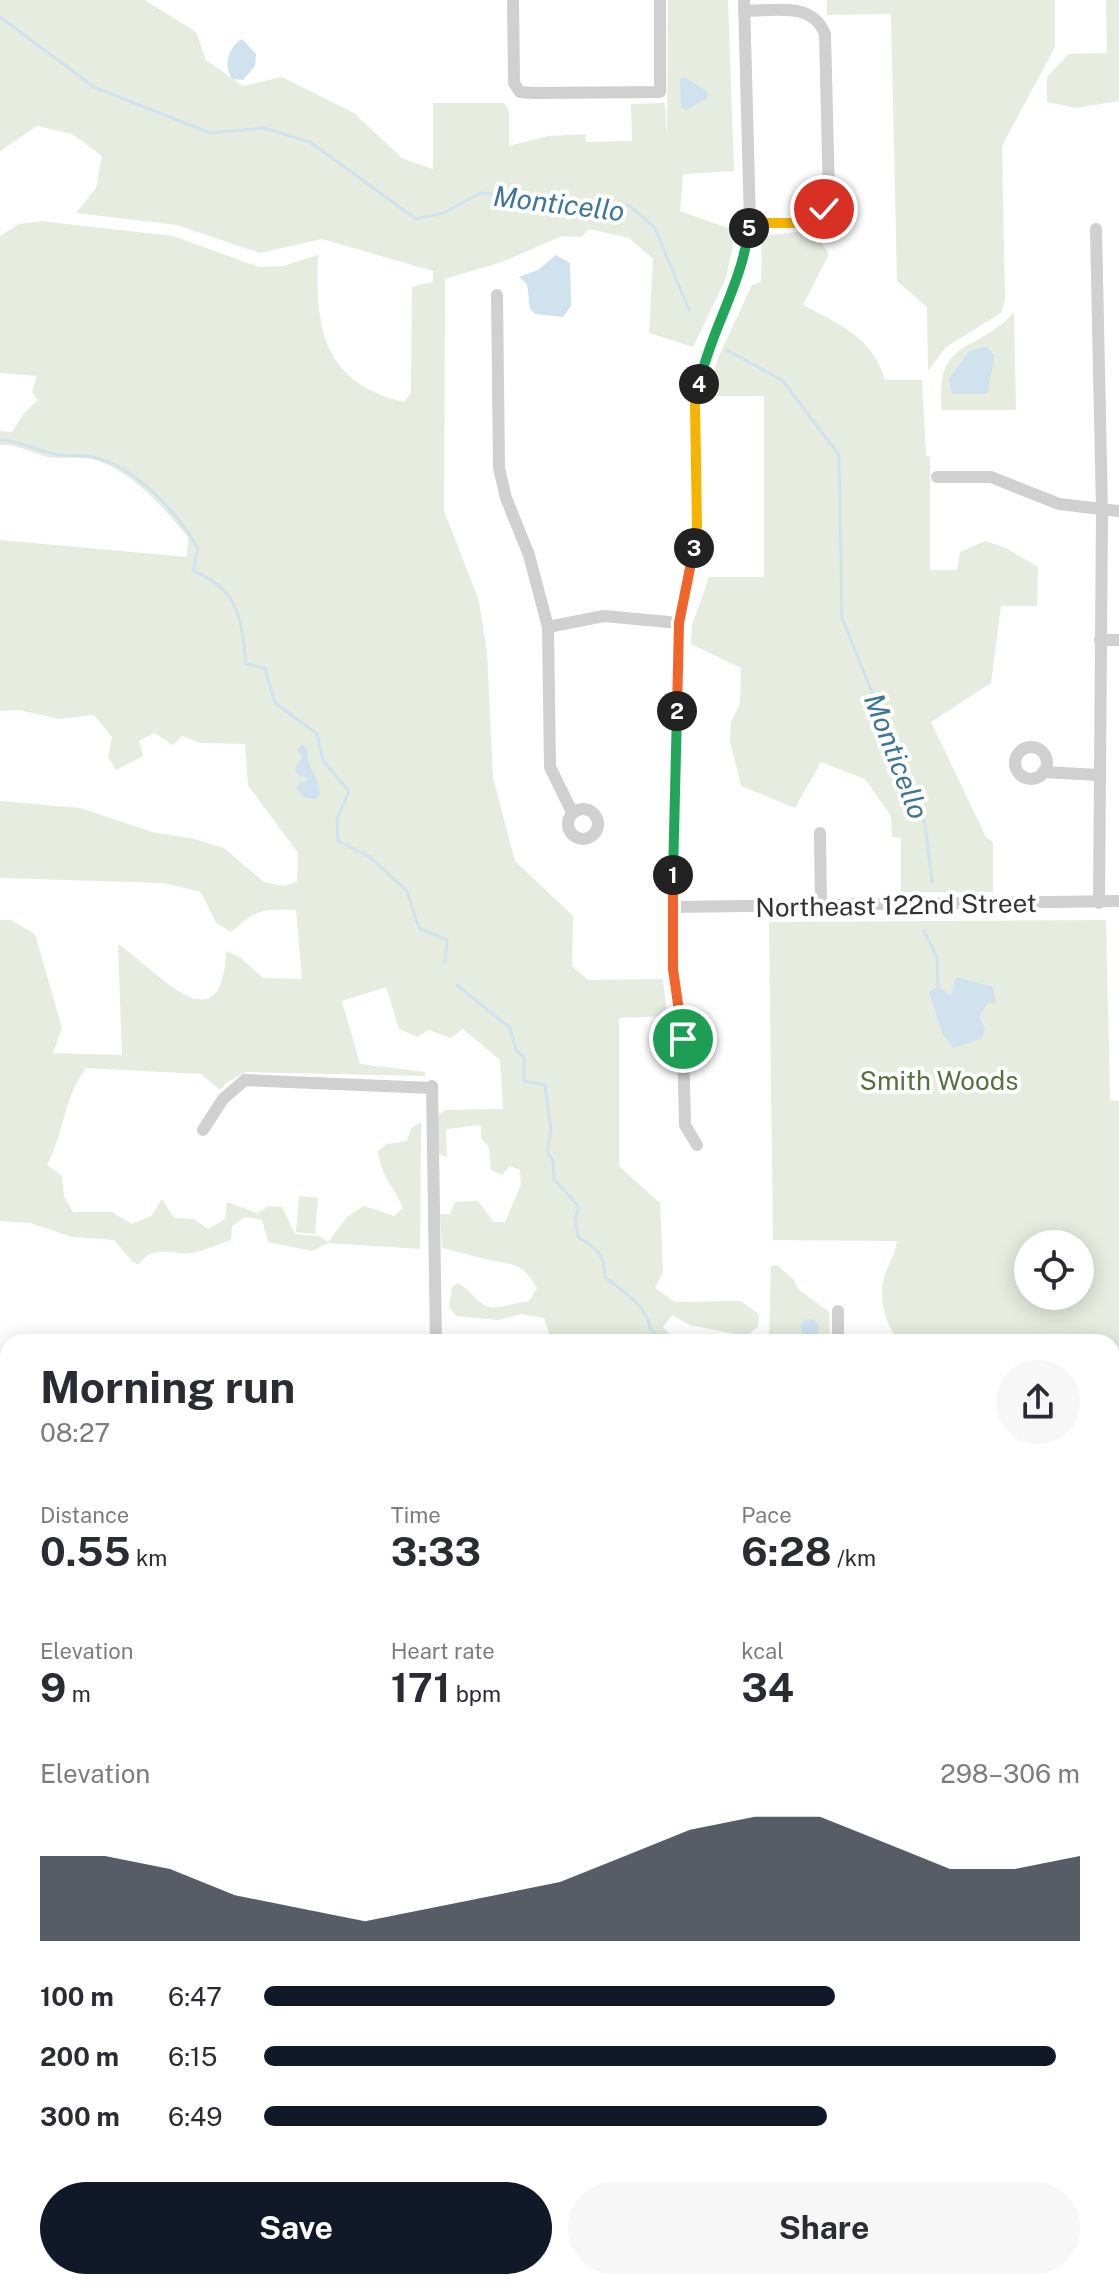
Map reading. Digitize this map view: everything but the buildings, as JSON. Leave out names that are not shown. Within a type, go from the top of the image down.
[{"type":"street","points":[[513,0],[514,83],[520,92],[660,92],[660,0]]},
{"type":"street","points":[[697,1145],[685,1125],[683,1039],[673,969],[679,623],[697,526],[695,404],[704,364],[736,286],[750,223],[744,5],[805,11],[819,19],[825,34],[829,197],[824,209],[807,223],[750,223]]},
{"type":"street","points":[[1096,229],[1102,511],[1099,903]]},
{"type":"street","points":[[497,295],[499,468],[506,498],[529,555],[548,627],[550,767],[572,812]]},
{"type":"street","points":[[937,477],[991,477],[1059,504],[1119,511]]},
{"type":"street","points":[[548,627],[604,616],[679,623]]},
{"type":"street","points":[[1100,640],[1119,640]]},
{"type":"street","points":[[1043,772],[1099,775]]},
{"type":"street","points":[[820,833],[821,906]]},
{"type":"street","name":"Northeast 122nd Street","points":[[674,907],[1119,901]]},
{"type":"street","points":[[203,1130],[223,1099],[245,1080],[432,1087],[436,1334]]},
{"type":"street","points":[[838,1311],[838,1334]]},
{"type":"green space","points":[[0,0],[145,0],[196,32],[206,60],[243,86],[282,77],[354,113],[402,158],[433,169],[433,103],[504,103],[509,111],[509,146],[548,136],[585,134],[586,142],[632,141],[631,104],[665,103],[667,139],[668,0],[728,0],[734,171],[683,174],[680,211],[736,231],[726,278],[693,347],[649,333],[653,259],[629,238],[589,229],[581,237],[562,236],[502,262],[445,279],[444,511],[479,601],[487,653],[493,778],[515,861],[573,916],[572,966],[588,980],[663,979],[667,1016],[619,1018],[619,1166],[660,1203],[663,1271],[655,1288],[675,1302],[741,1301],[759,1314],[758,1327],[749,1334],[690,1325],[672,1315],[663,1327],[669,1334],[549,1334],[544,1318],[521,1314],[498,1320],[456,1316],[449,1307],[452,1287],[458,1283],[481,1303],[494,1308],[529,1301],[537,1288],[526,1273],[515,1266],[442,1248],[440,1214],[450,1214],[455,1202],[478,1201],[494,1222],[505,1222],[521,1185],[520,1170],[510,1166],[502,1175],[491,1170],[489,1147],[481,1138],[481,1125],[446,1129],[447,1157],[437,1154],[437,1117],[445,1110],[503,1109],[500,1060],[463,1029],[450,1038],[429,1030],[417,1037],[399,1029],[386,987],[342,1001],[360,1064],[425,1072],[425,1076],[247,1072],[227,1082],[220,1090],[201,1074],[86,1068],[72,1092],[47,1165],[62,1176],[64,1196],[73,1212],[112,1212],[132,1224],[151,1216],[162,1199],[174,1218],[194,1219],[208,1229],[225,1219],[227,1202],[257,1213],[269,1206],[282,1207],[295,1234],[319,1236],[328,1242],[347,1217],[364,1206],[394,1216],[403,1208],[385,1174],[378,1151],[387,1144],[407,1141],[411,1128],[421,1122],[420,1249],[328,1243],[312,1251],[268,1242],[262,1220],[245,1217],[232,1226],[231,1240],[193,1253],[157,1252],[139,1264],[134,1263],[114,1240],[72,1237],[30,1223],[0,1221],[0,920],[11,920],[35,934],[62,1028],[53,1053],[122,1055],[118,944],[166,983],[199,999],[212,996],[222,981],[226,951],[241,958],[263,978],[302,979],[296,910],[260,912],[231,932],[216,923],[201,892],[163,883],[0,878],[0,801],[80,808],[155,833],[191,838],[224,848],[264,882],[284,886],[297,882],[298,853],[248,785],[245,744],[201,743],[182,736],[173,745],[154,733],[139,741],[143,756],[116,770],[108,757],[112,737],[94,715],[59,719],[19,710],[0,711],[0,540],[187,557],[188,537],[148,493],[112,467],[92,459],[48,457],[19,447],[0,445],[0,431],[12,432],[24,413],[38,400],[32,392],[37,376],[0,373],[0,236],[19,224],[41,221],[173,236],[259,267],[283,266],[318,255],[319,307],[330,349],[340,366],[356,381],[377,393],[404,402],[411,393],[412,287],[433,282],[433,271],[322,239],[260,253],[177,225],[76,213],[96,188],[102,156],[72,134],[37,126],[0,151]]},
{"type":"green space","points":[[827,0],[1055,0],[1055,47],[1002,146],[1005,300],[1001,313],[946,347],[928,371],[927,307],[897,281],[891,14],[827,15]]},
{"type":"green space","points":[[1106,0],[1119,0],[1119,101],[1076,108],[1047,102],[1047,77],[1069,54],[1107,53]]},
{"type":"green space","points":[[813,230],[829,254],[803,305],[841,326],[863,343],[872,353],[885,380],[922,380],[926,456],[930,457],[930,570],[957,570],[960,552],[985,541],[1006,548],[1038,567],[1037,606],[1001,606],[991,683],[931,722],[986,837],[993,842],[993,892],[901,892],[901,838],[892,837],[891,816],[865,779],[821,762],[795,808],[741,786],[730,741],[731,722],[740,703],[741,668],[691,644],[692,625],[709,577],[764,577],[764,396],[708,396],[717,360],[752,285],[761,282],[762,236]]},
{"type":"green space","points":[[1014,312],[1016,410],[942,410],[941,386],[945,369],[952,358]],"holes":[[[987,346],[995,354],[949,379],[969,351]]]},
{"type":"green space","name":"Smith Woods","points":[[1106,920],[1110,1100],[1119,1101],[1119,1334],[894,1334],[883,1306],[882,1290],[897,1241],[773,1240],[769,922]]},
{"type":"green space","points":[[299,1196],[318,1198],[315,1234],[296,1232]]},
{"type":"green space","points":[[777,1265],[794,1280],[798,1289],[829,1312],[830,1334],[769,1334],[771,1266]]},
{"type":"water","points":[[242,39],[256,54],[255,66],[243,80],[232,79],[228,57]]},
{"type":"water","points":[[685,77],[708,92],[707,98],[687,110],[681,108],[680,79]]},
{"type":"water","points":[[556,255],[570,263],[571,306],[563,317],[535,314],[530,309],[527,284],[519,277],[538,270]]},
{"type":"water","points":[[987,346],[995,355],[987,394],[952,394],[949,379],[969,351]]},
{"type":"water","points":[[302,744],[308,749],[309,762],[319,789],[320,795],[315,799],[303,797],[297,789],[298,782],[306,782],[308,778],[298,775],[295,768],[302,757],[298,750]]},
{"type":"water","points":[[956,977],[993,987],[996,1003],[988,1003],[979,1016],[985,1029],[981,1039],[953,1048],[942,1033],[929,992],[938,986],[951,996]]},
{"type":"water","points":[[806,1319],[814,1319],[819,1324],[818,1334],[801,1332],[801,1324]]},
{"type":"waterway","name":"Monticello","points":[[0,17],[94,87],[210,133],[264,128],[310,142],[416,219],[443,213],[481,193],[630,206],[655,228],[689,310]]},
{"type":"waterway","name":"Monticello","points":[[727,350],[783,381],[839,455],[842,618],[925,823],[932,882]]},
{"type":"waterway","points":[[0,440],[54,454],[92,457],[112,464],[141,482],[168,507],[198,548],[193,571],[220,587],[235,608],[246,664],[265,668],[275,703],[317,734],[323,761],[349,791],[337,819],[338,841],[370,857],[407,891],[419,928],[447,940],[445,962]]},
{"type":"waterway","name":"Monticello","points":[[924,931],[937,957],[938,986]]},
{"type":"waterway","points":[[457,985],[510,1028],[516,1050],[524,1057],[524,1081],[545,1085],[551,1131],[547,1151],[553,1161],[554,1179],[579,1207],[575,1218],[578,1237],[599,1253],[605,1277],[639,1306],[655,1334]]},
{"type":"route","points":[[683,1039],[673,969],[672,838],[679,623],[697,526],[695,404],[704,364],[736,286],[750,223],[807,223],[824,209]]}]
